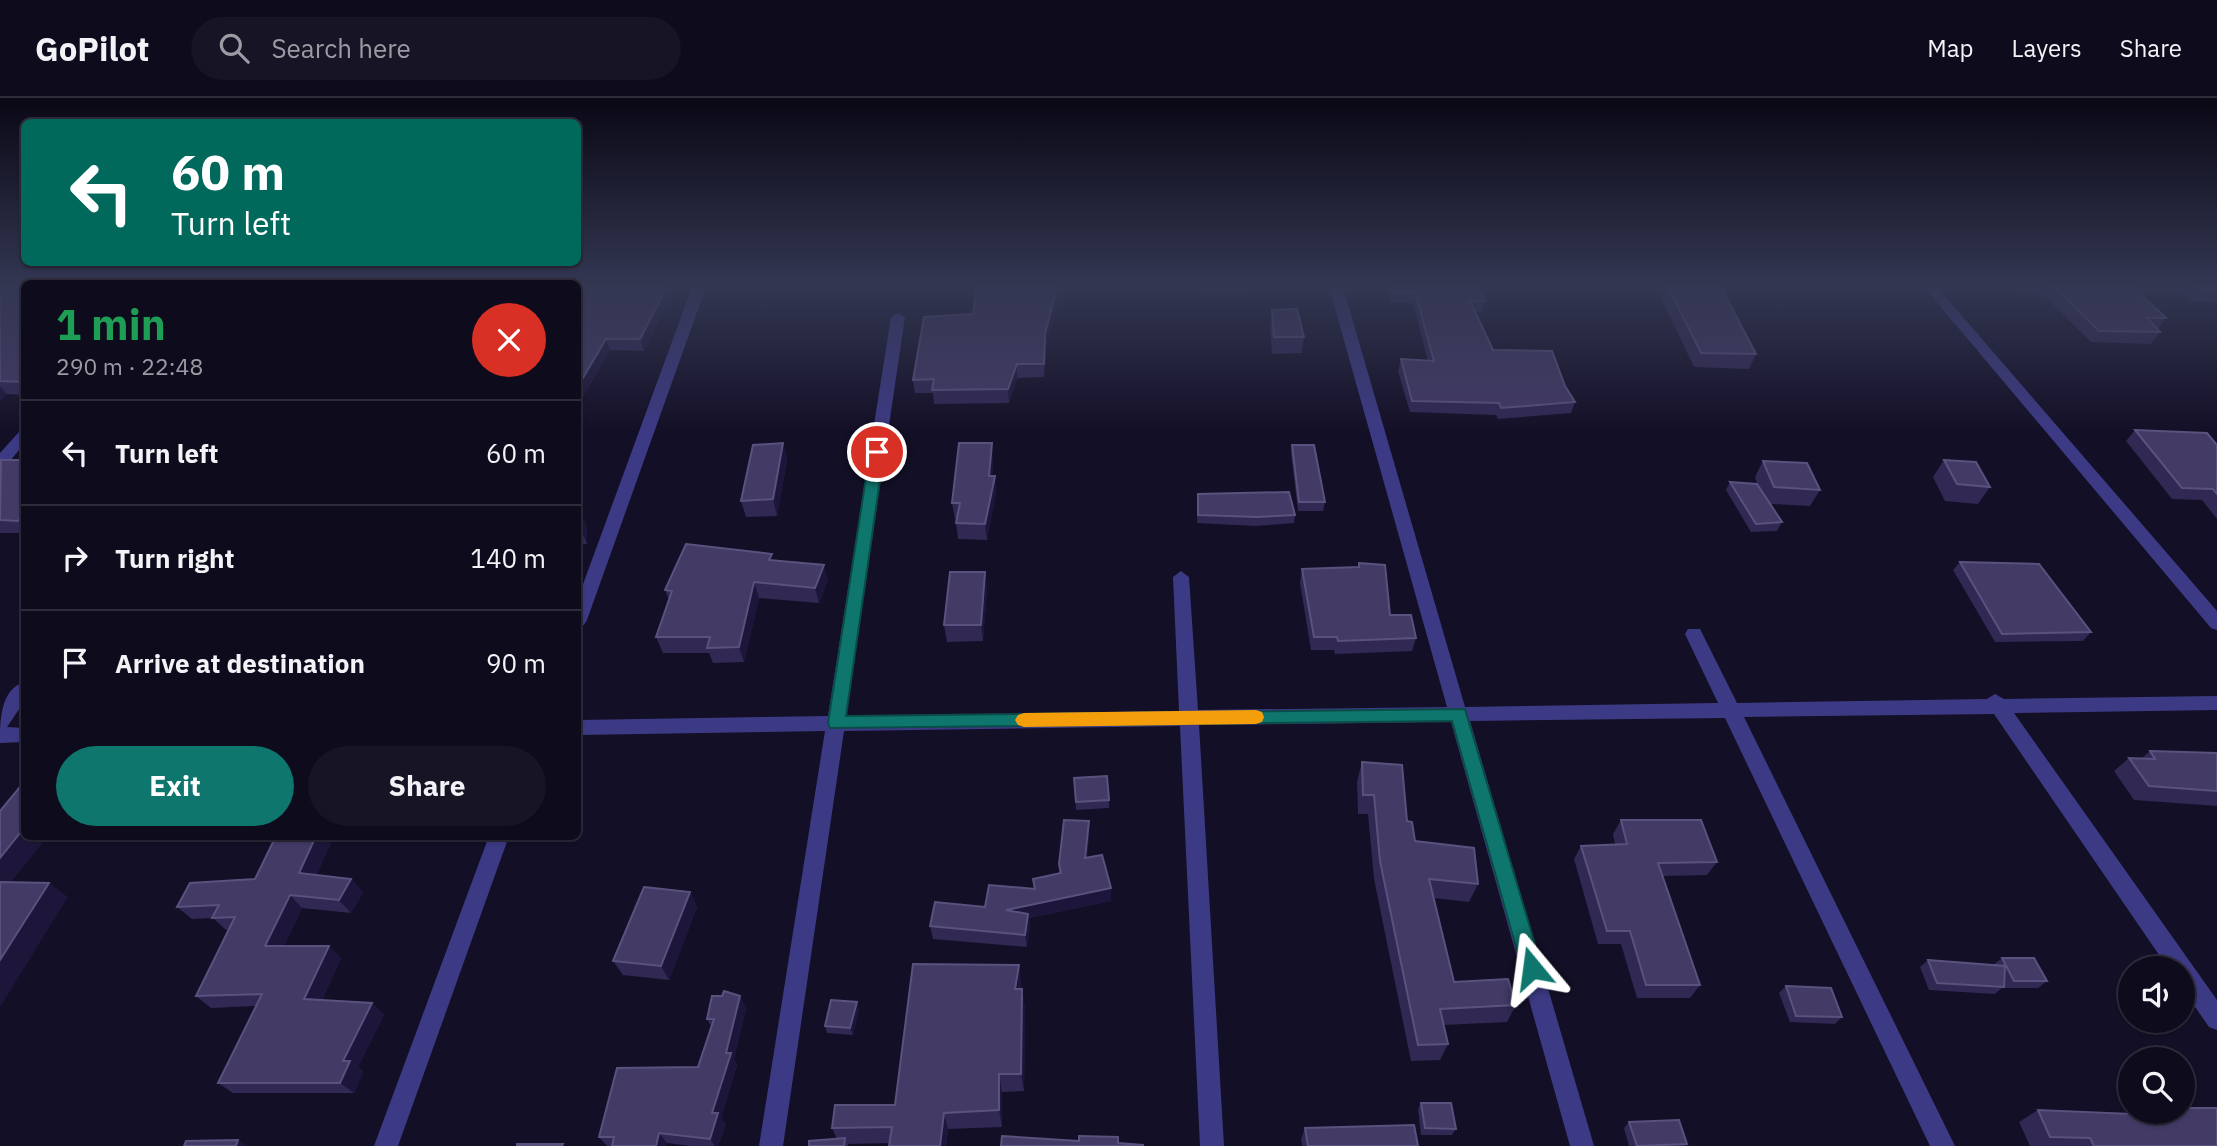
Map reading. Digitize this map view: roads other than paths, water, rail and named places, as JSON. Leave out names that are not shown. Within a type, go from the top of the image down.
[{"type":"street","points":[[581,612],[681,336]]},
{"type":"street","points":[[771,1146],[895,336]]},
{"type":"street","points":[[1350,336],[1583,1146]]},
{"type":"street","points":[[1972,336],[2217,623]]},
{"type":"street","points":[[0,463],[21,438]]},
{"type":"street","points":[[1181,577],[1212,1146]]},
{"type":"street","points":[[1694,634],[1943,1146]]},
{"type":"street","points":[[0,722],[21,693]]},
{"type":"street","points":[[581,727],[1732,710],[1995,701],[2217,703]]},
{"type":"street","points":[[1995,701],[2173,956]]},
{"type":"street","points":[[0,735],[21,735]]},
{"type":"street","points":[[386,1146],[498,840]]},
{"type":"street","points":[[2195,988],[2217,1019]]}]
